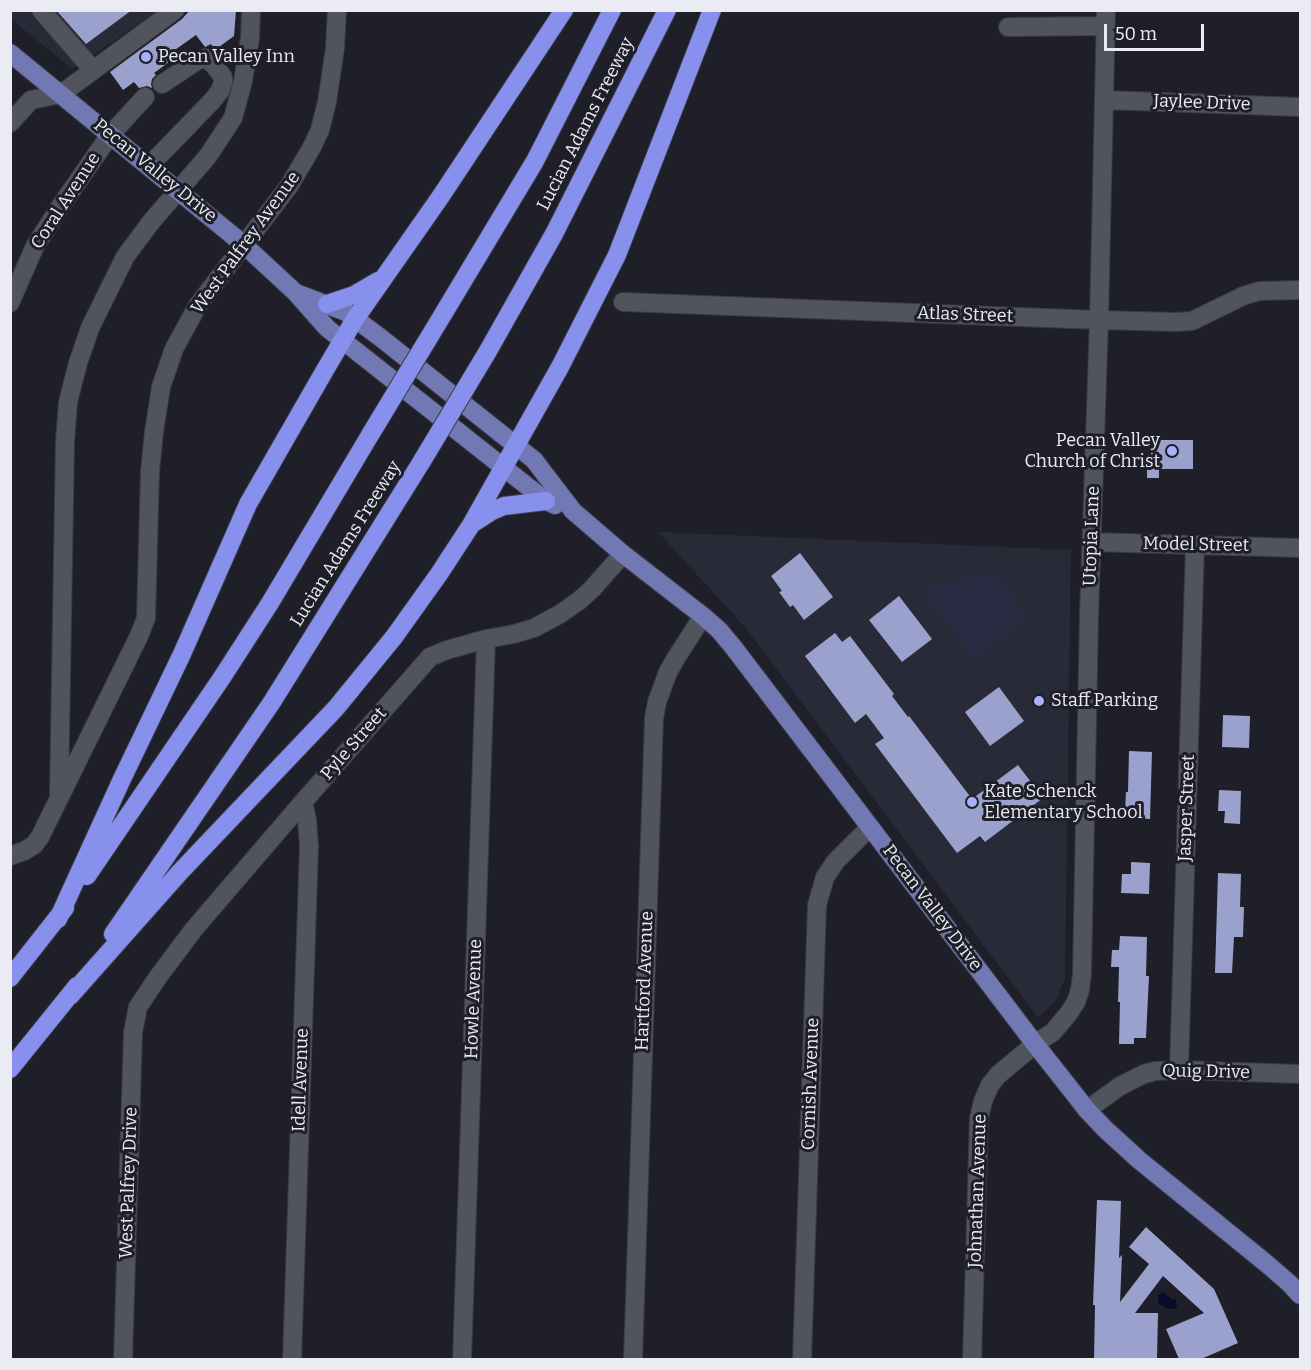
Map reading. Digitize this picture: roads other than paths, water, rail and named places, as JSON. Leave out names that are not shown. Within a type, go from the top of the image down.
[{"type":"highway","points":[[58,919],[182,654],[248,504],[356,319],[446,190],[564,10]]},
{"type":"highway","name":"Lucian Adams Freeway","points":[[10,978],[58,919],[270,603],[535,161],[612,10]]},
{"type":"highway","name":"Lucian Adams Freeway","points":[[10,1069],[70,996],[272,702],[422,461],[554,234],[667,10]]},
{"type":"highway","points":[[70,996],[180,872],[336,708],[416,608],[471,525],[581,329],[617,255],[712,10]]},
{"type":"highway","points":[[327,304],[354,295],[385,276]]},
{"type":"highway","points":[[471,525],[504,506],[546,501]]},
{"type":"main road","name":"Pecan Valley Drive","points":[[10,53],[243,244],[296,293],[327,328],[546,501],[573,512]]},
{"type":"main road","name":"Pecan Valley Drive","points":[[296,293],[346,312],[356,319],[534,460],[573,512],[719,630],[1087,1110],[1139,1160],[1267,1264],[1300,1295]]},
{"type":"street","points":[[40,10],[93,70]]},
{"type":"street","points":[[10,123],[32,100],[61,94],[175,10]]},
{"type":"street","points":[[10,856],[34,845],[58,800],[64,454],[68,402],[78,363],[90,328],[125,257],[151,222],[208,156],[233,118],[243,81],[250,38],[251,10]]},
{"type":"street","name":"West Palfrey Avenue","points":[[58,800],[146,618],[150,471],[154,432],[161,387],[174,349],[198,305],[289,186],[312,147],[331,84],[337,10]]},
{"type":"street","points":[[1008,27],[1106,18]]},
{"type":"street","name":"Utopia Lane","points":[[1035,1044],[1053,1032],[1070,1013],[1080,990],[1082,974],[1091,542],[1106,18]]},
{"type":"street","points":[[149,166],[212,101],[220,91],[223,76],[205,58],[198,60],[162,84]]},
{"type":"street","name":"Coral Avenue","points":[[10,303],[35,246],[62,204],[110,135],[145,97]]},
{"type":"street","name":"Jaylee Drive","points":[[1104,100],[1300,107]]},
{"type":"street","name":"Atlas Street","points":[[623,302],[1176,322],[1192,321],[1243,296],[1259,291],[1300,291]]},
{"type":"street","name":"Model Street","points":[[1091,542],[1300,548]]},
{"type":"street","name":"Jasper Street","points":[[1179,1070],[1195,545]]},
{"type":"street","name":"Pyle Street","points":[[138,1007],[194,929],[430,657],[486,639],[534,628],[580,600],[623,554]]},
{"type":"street","name":"Hartford Avenue","points":[[633,1359],[654,718],[668,672],[703,616]]},
{"type":"street","name":"Howle Avenue","points":[[462,1359],[486,639]]},
{"type":"street","name":"Idell Avenue","points":[[292,1359],[309,846],[303,802]]},
{"type":"street","name":"Cornish Avenue","points":[[802,1359],[817,905],[822,886],[836,861],[870,827]]},
{"type":"street","name":"West Palfrey Drive","points":[[123,1359],[133,1032],[138,1007]]},
{"type":"street","name":"Johnathan Avenue","points":[[972,1359],[982,1101],[998,1075],[1035,1044]]},
{"type":"street","name":"Quig Drive","points":[[1087,1110],[1120,1086],[1143,1074],[1155,1071],[1300,1074]]},
{"type":"place","name":"Pecan Valley Inn","points":[[146,57]]},
{"type":"place","name":"Pecan Valley Church of Christ","points":[[1172,451]]},
{"type":"place","name":"Staff Parking","points":[[1039,701]]},
{"type":"place","name":"Kate Schenck Elementary School","points":[[972,802]]}]
